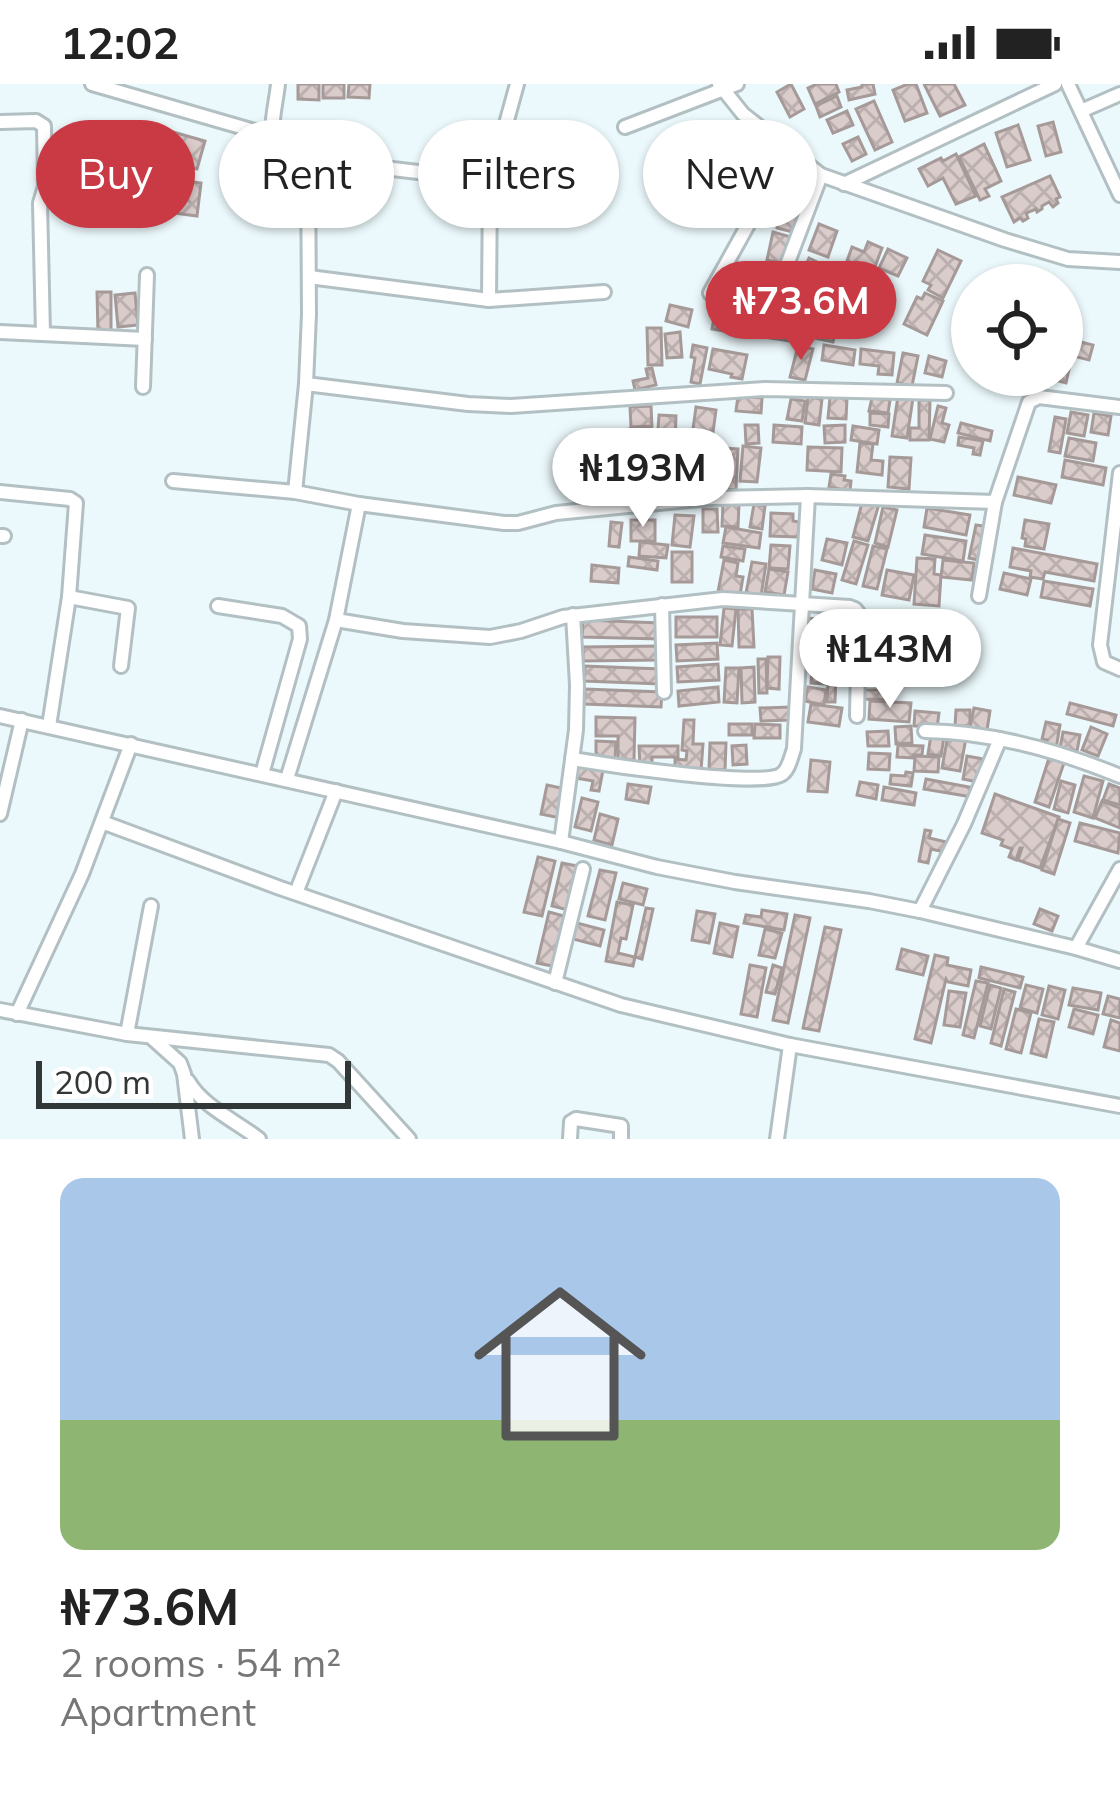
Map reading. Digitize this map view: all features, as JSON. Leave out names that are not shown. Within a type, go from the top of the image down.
[{"type":"street","points":[[92,84],[219,121]]},
{"type":"street","points":[[274,120],[278,84]]},
{"type":"street","points":[[507,120],[517,84]]},
{"type":"street","points":[[625,127],[736,84]]},
{"type":"street","points":[[843,184],[1055,84]]},
{"type":"street","points":[[1068,84],[1120,195]]},
{"type":"street","points":[[721,87],[750,120]]},
{"type":"street","points":[[1081,111],[1120,94]]},
{"type":"street","points":[[0,122],[36,121],[44,126],[45,186],[40,203],[43,334]]},
{"type":"street","points":[[817,172],[1068,259],[1120,262]]},
{"type":"street","points":[[771,307],[821,175]]},
{"type":"street","points":[[295,492],[306,384],[309,228]]},
{"type":"street","points":[[489,300],[490,228]]},
{"type":"street","points":[[710,293],[746,228]]},
{"type":"street","points":[[143,387],[147,275]]},
{"type":"street","points":[[309,277],[489,300],[604,292]]},
{"type":"street","points":[[0,332],[145,339]]},
{"type":"street","points":[[306,384],[511,406],[765,389],[946,393]]},
{"type":"street","points":[[980,596],[995,502],[1029,402],[1039,397],[1120,407]]},
{"type":"street","points":[[1120,473],[1100,646],[1104,662],[1120,669]]},
{"type":"street","points":[[173,481],[295,492],[518,523],[556,513],[675,500],[808,496],[995,502]]},
{"type":"street","points":[[0,492],[76,503],[69,597],[49,726]]},
{"type":"street","points":[[572,759],[652,772],[774,778],[787,769],[794,749],[808,496]]},
{"type":"street","points":[[287,779],[336,620],[358,504]]},
{"type":"street","points":[[69,597],[128,608],[121,666]]},
{"type":"street","points":[[336,620],[490,637],[573,615],[723,599],[850,608],[859,614],[857,716]]},
{"type":"street","points":[[662,605],[664,692]]},
{"type":"street","points":[[218,606],[282,616],[299,626],[262,774]]},
{"type":"street","points":[[561,842],[577,685],[573,615]]},
{"type":"street","points":[[0,716],[657,867],[920,911],[1120,961]]},
{"type":"street","points":[[0,814],[3,784],[22,720]]},
{"type":"street","points":[[925,731],[968,732],[1046,749],[1120,776]]},
{"type":"street","points":[[920,911],[1000,739]]},
{"type":"street","points":[[17,1014],[58,928],[131,744]]},
{"type":"street","points":[[296,893],[336,791]]},
{"type":"street","points":[[102,822],[621,1005],[790,1045],[1120,1106]]},
{"type":"street","points":[[555,983],[583,868]]},
{"type":"street","points":[[1076,948],[1120,869]]},
{"type":"street","points":[[127,1034],[151,906]]},
{"type":"street","points":[[0,1010],[127,1034],[329,1055],[409,1139]]},
{"type":"street","points":[[150,1036],[179,1063],[193,1090],[259,1139]]},
{"type":"street","points":[[777,1139],[790,1045]]},
{"type":"street","points":[[184,1074],[192,1139]]},
{"type":"street","points":[[570,1139],[571,1122],[576,1119],[621,1126],[622,1139]]},
{"type":"building","points":[[298,84],[319,84],[319,100],[298,99]]},
{"type":"building","points":[[323,84],[344,84],[344,98],[323,98]]},
{"type":"building","points":[[349,84],[370,84],[369,98],[348,97]]},
{"type":"building","points":[[791,84],[804,109],[790,117],[777,92]]},
{"type":"building","points":[[836,84],[839,92],[815,104],[808,88]]},
{"type":"building","points":[[873,84],[875,94],[849,100],[847,90]]},
{"type":"building","points":[[916,84],[927,113],[905,121],[893,90]]},
{"type":"building","points":[[924,84],[954,84],[965,105],[940,116]]},
{"type":"building","points":[[837,96],[841,107],[820,117],[816,106]]},
{"type":"building","points":[[874,101],[892,142],[875,150],[856,109]]},
{"type":"building","points":[[847,111],[853,125],[833,133],[827,120]]},
{"type":"building","points":[[1053,122],[1061,152],[1046,156],[1038,126]]},
{"type":"building","points":[[1018,125],[1030,160],[1007,167],[996,133]]},
{"type":"building","points":[[858,137],[866,154],[852,161],[843,144]]},
{"type":"building","points":[[195,138],[205,141],[195,168]]},
{"type":"building","points":[[984,144],[1001,181],[985,189],[989,196],[980,200],[959,157]]},
{"type":"building","points":[[956,154],[976,196],[956,204],[943,178],[928,186],[919,169]]},
{"type":"building","points":[[1050,176],[1060,197],[1058,203],[1053,207],[1049,202],[1014,222],[1002,197]]},
{"type":"building","points":[[195,182],[201,183],[195,216]]},
{"type":"building","points":[[819,224],[837,231],[828,257],[809,250]]},
{"type":"building","points":[[773,232],[791,237],[783,264],[767,260]]},
{"type":"building","points":[[868,242],[882,248],[873,272],[847,261],[852,247],[864,252]]},
{"type":"building","points":[[888,249],[907,258],[898,276],[879,268]]},
{"type":"building","points":[[938,250],[961,261],[951,264],[951,282],[943,298],[928,290],[931,285],[923,281]]},
{"type":"building","points":[[809,258],[823,265],[817,290],[798,282]]},
{"type":"building","points":[[760,264],[779,270],[771,294],[752,288]]},
{"type":"building","points":[[829,274],[860,285],[849,317],[818,306]]},
{"type":"building","points":[[866,287],[876,291],[863,321],[853,316]]},
{"type":"building","points":[[797,290],[813,295],[804,321],[788,316]]},
{"type":"building","points":[[97,292],[111,292],[111,332],[98,332]]},
{"type":"building","points":[[135,293],[138,325],[118,327],[115,295]]},
{"type":"building","points":[[750,293],[767,302],[756,325],[738,316]]},
{"type":"building","points":[[925,293],[943,301],[927,335],[904,324],[917,297],[922,299]]},
{"type":"building","points":[[670,305],[692,310],[688,327],[666,321]]},
{"type":"building","points":[[715,313],[734,316],[731,332],[712,329]]},
{"type":"building","points":[[815,319],[837,325],[833,342],[811,337]]},
{"type":"building","points":[[766,321],[793,325],[790,341],[763,337]]},
{"type":"building","points":[[647,328],[661,328],[662,365],[648,365]]},
{"type":"building","points":[[680,332],[682,357],[667,358],[665,334]]},
{"type":"building","points":[[1083,342],[1093,345],[1089,360],[1083,358]]},
{"type":"building","points":[[693,345],[707,348],[700,384],[691,382]]},
{"type":"building","points":[[824,345],[855,350],[853,365],[822,360]]},
{"type":"building","points":[[798,346],[813,349],[805,380],[790,377]]},
{"type":"building","points":[[713,349],[747,355],[742,379],[709,369]]},
{"type":"building","points":[[861,349],[894,353],[892,375],[878,374],[879,366],[860,364]]},
{"type":"building","points":[[903,353],[918,356],[912,386],[897,383]]},
{"type":"building","points":[[929,356],[946,361],[942,377],[925,373]]},
{"type":"building","points":[[652,368],[656,385],[635,390],[633,381],[648,378],[646,369]]},
{"type":"building","points":[[738,396],[762,398],[761,413],[736,411]]},
{"type":"building","points":[[898,396],[913,398],[907,438],[892,436]]},
{"type":"building","points":[[808,397],[822,399],[819,425],[805,423]]},
{"type":"building","points":[[830,397],[847,398],[846,419],[828,418]]},
{"type":"building","points":[[872,398],[890,400],[888,413],[869,411]]},
{"type":"building","points":[[791,399],[805,401],[802,421],[787,419]]},
{"type":"building","points":[[919,400],[930,400],[929,440],[910,440],[910,428],[919,428]]},
{"type":"building","points":[[651,406],[652,426],[631,427],[630,407]]},
{"type":"building","points":[[938,406],[946,408],[942,423],[949,425],[944,442],[930,439]]},
{"type":"building","points":[[696,407],[716,410],[713,432],[693,429]]},
{"type":"building","points":[[1071,412],[1088,415],[1084,436],[1067,433]]},
{"type":"building","points":[[870,413],[889,414],[888,427],[870,425]]},
{"type":"building","points":[[1094,413],[1111,416],[1108,435],[1091,432]]},
{"type":"building","points":[[659,415],[676,416],[675,444],[657,443]]},
{"type":"building","points":[[1055,417],[1066,419],[1060,453],[1049,451]]},
{"type":"building","points":[[961,423],[992,431],[990,441],[958,433]]},
{"type":"building","points":[[745,425],[758,425],[759,443],[746,444]]},
{"type":"building","points":[[774,425],[802,427],[801,444],[773,442]]},
{"type":"building","points":[[845,425],[845,442],[825,443],[824,426]]},
{"type":"building","points":[[853,426],[879,430],[877,444],[851,440]]},
{"type":"building","points":[[651,427],[652,449],[630,451],[629,429]]},
{"type":"building","points":[[959,437],[983,441],[980,455],[973,454],[974,448],[958,445]]},
{"type":"building","points":[[1069,438],[1096,443],[1093,461],[1065,456]]},
{"type":"building","points":[[860,443],[873,444],[871,460],[883,461],[882,475],[857,472]]},
{"type":"building","points":[[743,446],[761,448],[757,482],[740,481]]},
{"type":"building","points":[[808,447],[842,448],[841,472],[807,470]]},
{"type":"building","points":[[721,448],[738,449],[736,490],[718,489]]},
{"type":"building","points":[[606,456],[626,459],[616,503],[600,500]]},
{"type":"building","points":[[890,457],[911,458],[909,489],[888,487]]},
{"type":"building","points":[[1065,460],[1106,468],[1103,485],[1062,477]]},
{"type":"building","points":[[634,461],[645,463],[639,498],[628,496]]},
{"type":"building","points":[[831,474],[851,481],[850,491],[829,487]]},
{"type":"building","points":[[1018,477],[1056,485],[1051,503],[1014,495]]},
{"type":"building","points":[[863,499],[879,504],[868,541],[853,537]]},
{"type":"building","points":[[723,503],[739,504],[738,527],[722,526]]},
{"type":"building","points":[[754,504],[765,506],[762,529],[750,527]]},
{"type":"building","points":[[883,507],[897,510],[888,547],[875,543]]},
{"type":"building","points":[[927,508],[970,515],[966,535],[924,527]]},
{"type":"building","points":[[703,509],[717,509],[718,532],[703,532]]},
{"type":"building","points":[[771,513],[793,514],[793,521],[799,522],[798,537],[770,536]]},
{"type":"building","points":[[675,515],[694,516],[690,547],[672,545]]},
{"type":"building","points":[[631,520],[655,520],[655,541],[631,541]]},
{"type":"building","points":[[1025,520],[1049,524],[1044,549],[1025,546]]},
{"type":"building","points":[[611,522],[622,523],[619,547],[609,546]]},
{"type":"building","points":[[976,525],[984,526],[978,560],[969,558]]},
{"type":"building","points":[[726,527],[761,533],[759,548],[723,543]]},
{"type":"building","points":[[925,535],[966,541],[963,561],[922,554]]},
{"type":"building","points":[[827,539],[847,543],[842,565],[822,560]]},
{"type":"building","points":[[854,541],[868,545],[856,584],[842,580]]},
{"type":"building","points":[[640,542],[668,545],[666,558],[639,556]]},
{"type":"building","points":[[771,545],[790,546],[788,569],[769,568]]},
{"type":"building","points":[[723,546],[745,549],[743,561],[721,557]]},
{"type":"building","points":[[873,546],[887,549],[877,589],[863,586]]},
{"type":"building","points":[[1013,548],[1097,564],[1094,581],[1045,572],[1043,579],[1030,577],[1031,571],[1010,567]]},
{"type":"building","points":[[672,552],[692,552],[692,582],[672,582]]},
{"type":"building","points":[[629,557],[658,561],[657,570],[628,566]]},
{"type":"building","points":[[917,558],[935,559],[934,574],[941,575],[939,606],[914,604]]},
{"type":"building","points":[[724,560],[738,563],[736,576],[743,577],[740,595],[718,592]]},
{"type":"building","points":[[943,560],[974,563],[972,580],[941,577]]},
{"type":"building","points":[[752,562],[766,564],[761,596],[746,593]]},
{"type":"building","points":[[592,565],[619,568],[618,583],[591,581]]},
{"type":"building","points":[[769,569],[788,572],[784,595],[765,592]]},
{"type":"building","points":[[815,570],[836,574],[832,593],[812,589]]},
{"type":"building","points":[[887,570],[914,575],[909,600],[882,595]]},
{"type":"building","points":[[1004,573],[1031,579],[1027,595],[1000,589]]},
{"type":"building","points":[[1044,581],[1093,589],[1090,606],[1041,597]]},
{"type":"building","points":[[724,608],[736,609],[732,646],[720,645]]},
{"type":"building","points":[[738,609],[752,609],[754,647],[739,647]]},
{"type":"building","points":[[676,617],[717,617],[717,637],[676,637]]},
{"type":"building","points":[[806,618],[838,621],[835,648],[804,645]]},
{"type":"building","points":[[870,619],[906,619],[906,636],[870,635]]},
{"type":"building","points":[[583,620],[660,623],[659,639],[582,637]]},
{"type":"building","points":[[839,621],[856,622],[855,648],[839,648]]},
{"type":"building","points":[[869,638],[899,642],[896,660],[867,656]]},
{"type":"building","points":[[717,643],[718,659],[677,661],[676,645]]},
{"type":"building","points":[[660,646],[660,660],[583,661],[583,647]]},
{"type":"building","points":[[805,648],[837,649],[835,702],[827,702],[828,684],[811,683],[813,656],[805,656]]},
{"type":"building","points":[[768,657],[780,657],[779,689],[767,688]]},
{"type":"building","points":[[758,659],[766,659],[767,693],[759,693]]},
{"type":"building","points":[[876,661],[886,661],[886,676],[864,676],[864,667],[876,667]]},
{"type":"building","points":[[718,664],[719,680],[678,682],[677,667]]},
{"type":"building","points":[[584,666],[661,669],[660,684],[584,681]]},
{"type":"building","points":[[754,667],[755,702],[742,703],[741,668]]},
{"type":"building","points":[[726,668],[739,668],[737,703],[724,702]]},
{"type":"building","points":[[718,687],[719,702],[679,706],[678,691]]},
{"type":"building","points":[[808,687],[826,690],[824,705],[805,701]]},
{"type":"building","points":[[585,689],[662,692],[661,707],[584,704]]},
{"type":"building","points":[[862,690],[893,690],[893,700],[862,699]]},
{"type":"building","points":[[870,701],[911,703],[909,722],[869,719]]},
{"type":"building","points":[[1070,703],[1116,715],[1113,726],[1067,714]]},
{"type":"building","points":[[811,704],[842,708],[839,726],[808,722]]},
{"type":"building","points":[[790,707],[790,720],[761,721],[760,708]]},
{"type":"building","points":[[974,708],[990,711],[987,730],[970,727]]},
{"type":"building","points":[[956,710],[970,710],[970,726],[955,726]]},
{"type":"building","points":[[915,711],[939,713],[937,728],[914,726]]},
{"type":"building","points":[[596,717],[635,718],[634,760],[618,760],[618,736],[596,736]]},
{"type":"building","points":[[684,720],[694,720],[693,744],[703,744],[701,771],[675,770],[675,759],[686,760]]},
{"type":"building","points":[[1046,722],[1060,725],[1056,749],[1046,747],[1047,740],[1042,739]]},
{"type":"building","points":[[729,724],[752,724],[752,735],[729,735]]},
{"type":"building","points":[[755,724],[780,725],[780,738],[754,738]]},
{"type":"building","points":[[911,726],[912,743],[896,744],[895,727]]},
{"type":"building","points":[[1091,727],[1107,734],[1098,756],[1082,750]]},
{"type":"building","points":[[888,731],[889,746],[868,746],[867,732]]},
{"type":"building","points":[[1063,732],[1080,735],[1077,751],[1060,748]]},
{"type":"building","points":[[931,735],[944,737],[941,756],[928,754]]},
{"type":"building","points":[[948,735],[966,738],[960,771],[942,768]]},
{"type":"building","points":[[596,741],[616,742],[615,759],[596,758]]},
{"type":"building","points":[[710,743],[726,743],[725,770],[709,769]]},
{"type":"building","points":[[746,745],[747,764],[733,765],[732,746]]},
{"type":"building","points":[[898,745],[923,746],[922,755],[897,757]]},
{"type":"building","points":[[639,746],[678,746],[678,757],[652,757],[652,766],[640,766]]},
{"type":"building","points":[[869,753],[890,754],[889,770],[868,769]]},
{"type":"building","points":[[915,756],[939,757],[938,772],[914,771]]},
{"type":"building","points":[[967,756],[983,759],[978,782],[963,779]]},
{"type":"building","points":[[1049,758],[1064,763],[1049,807],[1035,802]]},
{"type":"building","points":[[811,760],[830,762],[827,792],[808,791]]},
{"type":"building","points":[[578,766],[603,770],[599,791],[591,790],[593,781],[576,778]]},
{"type":"building","points":[[913,773],[911,786],[890,784],[891,775],[905,776]]},
{"type":"building","points":[[1084,776],[1103,781],[1093,818],[1074,812]]},
{"type":"building","points":[[926,779],[974,788],[972,797],[924,789]]},
{"type":"building","points":[[1061,781],[1075,785],[1068,813],[1054,809]]},
{"type":"building","points":[[860,782],[878,785],[876,799],[857,795]]},
{"type":"building","points":[[628,784],[651,787],[648,803],[626,799]]},
{"type":"building","points":[[1109,784],[1120,788],[1120,805],[1103,800]]},
{"type":"building","points":[[547,785],[565,789],[560,818],[541,814]]},
{"type":"building","points":[[884,787],[916,793],[914,805],[882,800]]},
{"type":"building","points":[[995,794],[1059,817],[1040,868],[1018,860],[1022,848],[1016,860],[1009,857],[1012,849],[1001,845],[1003,840],[982,833]]},
{"type":"building","points":[[582,798],[598,802],[591,831],[575,827]]},
{"type":"building","points":[[1102,801],[1120,808],[1120,828],[1095,818]]},
{"type":"building","points":[[600,814],[618,819],[612,845],[594,840]]},
{"type":"building","points":[[1058,819],[1070,823],[1054,874],[1042,870]]},
{"type":"building","points":[[1080,823],[1120,833],[1118,853],[1075,841]]},
{"type":"building","points":[[925,830],[931,831],[929,838],[946,842],[944,852],[931,849],[928,863],[919,861]]},
{"type":"building","points":[[538,857],[555,861],[542,916],[524,912]]},
{"type":"building","points":[[562,863],[577,866],[568,910],[552,906]]},
{"type":"building","points":[[600,870],[616,873],[605,920],[588,916]]},
{"type":"building","points":[[623,883],[647,889],[643,905],[619,899]]},
{"type":"building","points":[[617,902],[633,905],[618,953],[635,957],[633,966],[606,961]]},
{"type":"building","points":[[646,908],[653,909],[642,959],[635,957]]},
{"type":"building","points":[[1040,909],[1058,916],[1052,931],[1034,924]]},
{"type":"building","points":[[762,910],[787,914],[784,930],[744,923],[746,915],[761,917]]},
{"type":"building","points":[[697,911],[715,914],[709,943],[692,940]]},
{"type":"building","points":[[549,912],[564,916],[552,966],[537,963]]},
{"type":"building","points":[[795,915],[810,918],[788,1023],[773,1020]]},
{"type":"building","points":[[573,922],[604,930],[600,946],[569,938]]},
{"type":"building","points":[[720,923],[738,927],[732,957],[714,953]]},
{"type":"building","points":[[825,927],[841,930],[819,1031],[803,1028]]},
{"type":"building","points":[[765,929],[782,933],[775,958],[759,955]]},
{"type":"building","points":[[902,949],[928,956],[923,975],[897,969]]},
{"type":"building","points":[[935,955],[948,958],[947,965],[971,970],[968,986],[946,979],[931,1043],[915,1039]]},
{"type":"building","points":[[750,965],[766,968],[757,1017],[741,1014]]},
{"type":"building","points":[[773,965],[782,968],[775,994],[766,992]]},
{"type":"building","points":[[981,967],[1023,977],[1020,988],[979,978]]},
{"type":"building","points":[[976,981],[988,983],[974,1038],[963,1035]]},
{"type":"building","points":[[990,985],[1001,988],[991,1029],[980,1026]]},
{"type":"building","points":[[1026,985],[1043,989],[1037,1013],[1020,1008]]},
{"type":"building","points":[[1049,986],[1065,990],[1058,1019],[1042,1015]]},
{"type":"building","points":[[1073,988],[1101,993],[1098,1010],[1069,1005]]},
{"type":"building","points":[[1004,989],[1015,992],[1001,1046],[991,1043]]},
{"type":"building","points":[[949,991],[966,993],[960,1027],[944,1025]]},
{"type":"building","points":[[1108,996],[1120,999],[1120,1018],[1103,1014]]},
{"type":"building","points":[[1016,1009],[1031,1013],[1021,1053],[1006,1049]]},
{"type":"building","points":[[1074,1009],[1098,1015],[1093,1034],[1069,1027]]},
{"type":"building","points":[[1039,1019],[1054,1022],[1046,1057],[1031,1053]]},
{"type":"building","points":[[1111,1020],[1120,1023],[1120,1051],[1104,1047]]}]
